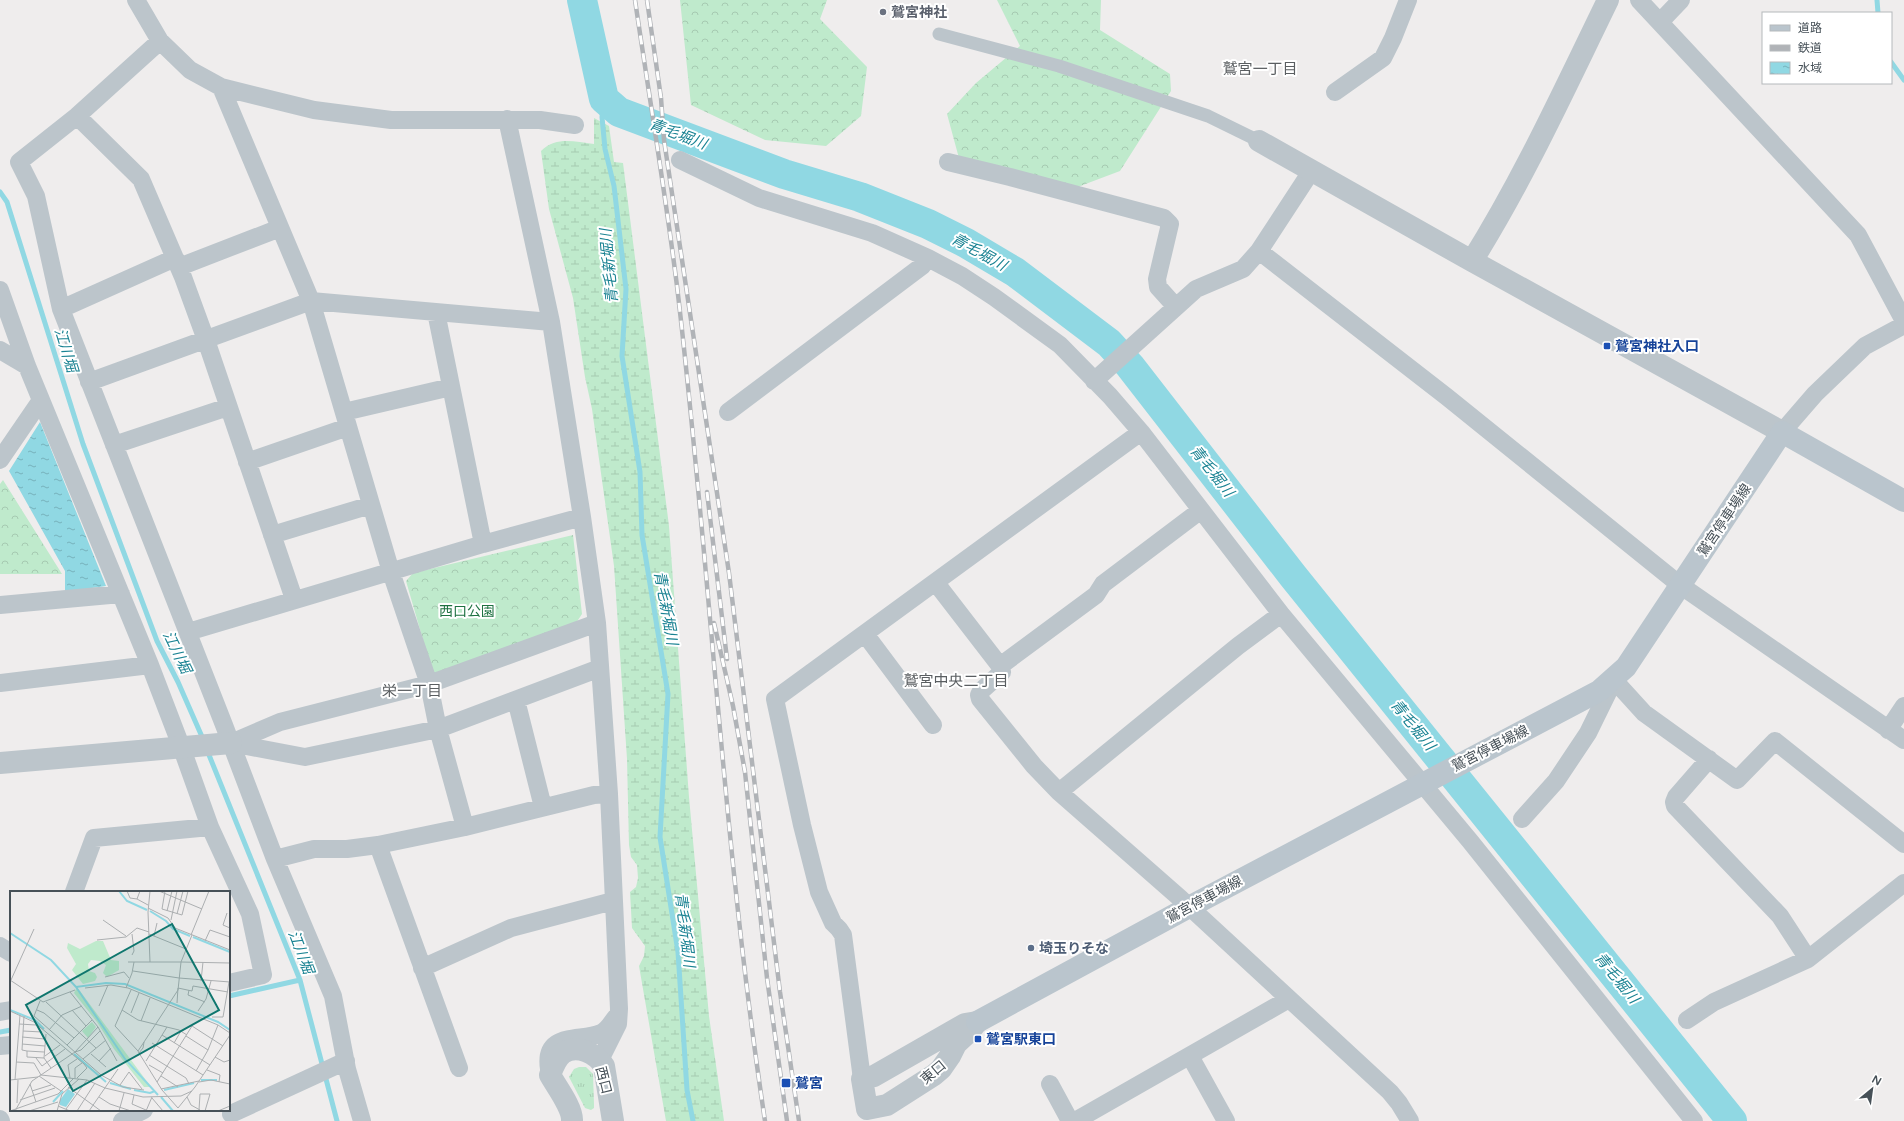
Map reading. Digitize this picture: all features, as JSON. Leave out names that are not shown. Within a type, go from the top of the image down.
[{"type":"main road","name":"鷲宮停車場線","points":[[977,1022],[1189,907],[1599,691],[1614,680],[1626,667],[1782,432]]},
{"type":"main road","points":[[1782,432],[1904,501]]},
{"type":"street","points":[[136,0],[160,40],[190,70],[221,86],[314,110],[391,120],[540,120],[575,125]]},
{"type":"street","points":[[1335,92],[1383,58],[1393,38],[1408,0]]},
{"type":"street","points":[[1472,261],[1494,225],[1530,157],[1608,0]]},
{"type":"street","points":[[1639,0],[1858,235],[1904,321]]},
{"type":"street","points":[[1660,22],[1681,0]]},
{"type":"street","points":[[939,34],[1059,66],[1208,116],[1259,141],[1312,170],[1472,261],[1782,432],[1815,394],[1865,346],[1904,325]]},
{"type":"street","points":[[160,40],[77,116],[19,162],[36,196],[61,309],[276,860],[333,996],[346,1061],[362,1121]]},
{"type":"street","points":[[221,86],[311,301],[391,572],[428,684],[438,729],[465,827]]},
{"type":"street","points":[[77,116],[141,179],[177,263],[206,340],[294,599]]},
{"type":"street","points":[[507,120],[551,322],[597,623],[609,794],[619,1014],[615,1032],[600,1060]]},
{"type":"street","points":[[680,160],[759,198],[872,233],[928,258],[962,276],[994,297],[1060,345],[1099,378],[1110,396],[1141,432],[1280,614],[1427,781],[1694,1121]]},
{"type":"street","points":[[948,162],[1164,218],[1170,224],[1157,279],[1158,287],[1176,307]]},
{"type":"street","points":[[1099,378],[1196,289],[1243,269],[1259,252],[1312,170]]},
{"type":"street","points":[[61,309],[177,263],[280,228]]},
{"type":"street","points":[[1259,252],[1447,397],[1680,585],[1904,740]]},
{"type":"street","points":[[728,412],[922,266],[928,258]]},
{"type":"street","points":[[0,290],[27,366],[150,665],[235,895],[250,914],[263,975],[230,983]]},
{"type":"street","points":[[89,382],[311,301],[551,322]]},
{"type":"street","points":[[436,312],[483,544]]},
{"type":"street","points":[[0,350],[27,366]]},
{"type":"street","points":[[247,462],[346,420],[451,387]]},
{"type":"street","points":[[0,460],[5,441],[41,400]]},
{"type":"street","points":[[114,445],[228,407]]},
{"type":"street","points":[[862,1079],[843,935],[833,923],[819,892],[802,825],[775,699],[1141,432]]},
{"type":"street","points":[[272,535],[371,505]]},
{"type":"street","points":[[1000,666],[1096,595],[1103,584],[1201,510]]},
{"type":"street","points":[[188,632],[294,599],[582,517]]},
{"type":"street","points":[[936,582],[1000,666],[1002,672],[981,691],[979,695],[980,699],[1034,766],[1059,792],[1189,907],[1390,1092],[1410,1121]]},
{"type":"street","points":[[0,605],[121,594]]},
{"type":"street","points":[[1059,792],[1238,646],[1280,614]]},
{"type":"street","points":[[231,743],[280,722],[428,684],[597,623]]},
{"type":"street","points":[[865,634],[933,725]]},
{"type":"street","points":[[0,683],[150,665]]},
{"type":"street","points":[[0,763],[181,746],[231,743],[305,757],[438,729],[600,668]]},
{"type":"street","points":[[1522,819],[1556,781],[1588,733],[1614,680],[1644,712],[1737,780],[1775,741],[1904,844]]},
{"type":"street","points":[[516,700],[543,807]]},
{"type":"street","points":[[1888,730],[1904,706]]},
{"type":"street","points":[[1709,760],[1676,797],[1674,802],[1675,806],[1780,916],[1808,959]]},
{"type":"street","points":[[276,860],[314,849],[347,849],[465,827],[594,795],[609,794]]},
{"type":"street","points":[[74,891],[94,838],[210,827]]},
{"type":"street","points":[[378,844],[459,1068]]},
{"type":"street","points":[[1687,1020],[1714,1002],[1808,959],[1834,940],[1904,883]]},
{"type":"street","points":[[422,968],[511,928],[613,901]]},
{"type":"street","points":[[0,946],[10,952]]},
{"type":"street","points":[[1075,1121],[1288,999]]},
{"type":"street","points":[[0,1012],[10,1010]]},
{"type":"street","points":[[572,1121],[572,1116],[568,1105],[550,1075],[548,1058],[555,1044],[565,1039],[602,1033],[619,1014]]},
{"type":"street","name":"東口","points":[[977,1022],[956,1044],[941,1069],[887,1105],[868,1115],[862,1079],[874,1076],[965,1024],[977,1022]]},
{"type":"street","points":[[0,1046],[10,1044]]},
{"type":"street","name":"西口","points":[[550,1075],[557,1059],[563,1053],[582,1050],[600,1060],[604,1066],[613,1121]]},
{"type":"street","points":[[1190,1056],[1226,1121]]},
{"type":"street","points":[[231,1115],[346,1061]]},
{"type":"street","points":[[892,1066],[888,1070],[886,1076],[887,1082],[895,1090],[900,1092],[909,1091]]},
{"type":"street","points":[[1050,1084],[1070,1121]]},
{"type":"street","points":[[122,1121],[142,1111]]},
{"type":"green space","points":[[680,0],[827,0],[820,19],[867,67],[861,116],[826,146],[765,140],[691,105]]},
{"type":"green space","points":[[997,0],[1101,0],[1100,30],[1170,74],[1171,91],[1120,171],[1059,194],[963,173],[947,114],[976,83],[1020,46]]},
{"type":"green space","points":[[594,118],[609,126],[614,162],[623,163],[669,526],[689,797],[709,1016],[724,1121],[666,1121],[639,966],[644,956],[645,946],[632,928],[630,892],[636,887],[638,878],[637,865],[631,857],[629,845],[627,759],[614,566],[592,409],[585,377],[573,298],[549,209],[541,151],[553,143],[566,141],[594,144]]},
{"type":"green space","points":[[3,480],[62,574],[0,574],[0,484]]},
{"type":"green space","name":"西口公園","points":[[573,535],[582,614],[576,623],[434,678],[406,581],[413,573]]},
{"type":"green space","points":[[586,1067],[593,1074],[594,1108],[591,1110],[585,1108],[569,1077],[574,1069]]},
{"type":"water","points":[[40,422],[106,586],[65,592],[65,571],[9,471]]},
{"type":"waterway","name":"青毛堀川","points":[[582,0],[604,99],[619,112],[784,174],[860,197],[928,224],[966,243],[1015,272],[1109,343],[1130,366],[1293,576],[1732,1121]]},
{"type":"waterway","points":[[1877,0],[1878,12]]},
{"type":"waterway","points":[[1892,63],[1904,80]]},
{"type":"waterway","name":"青毛新堀川","points":[[604,99],[602,117],[605,149],[614,186],[626,289],[622,356],[640,472],[642,535],[668,694],[660,837],[678,952],[687,1090],[693,1121]]},
{"type":"waterway","name":"江川堀","points":[[0,192],[7,202],[83,444],[157,641],[178,682],[203,739]]},
{"type":"waterway","name":"江川堀","points":[[207,750],[300,980],[337,1121]]},
{"type":"waterway","points":[[230,996],[300,980]]},
{"type":"waterway","points":[[0,1032],[10,1030]]},
{"type":"railway","points":[[635,0],[677,286],[689,390],[738,913],[765,1121]]},
{"type":"railway","points":[[647,0],[661,98],[664,140],[729,573],[780,992],[799,1121]]},
{"type":"railway","points":[[707,492],[727,659]]},
{"type":"railway","points":[[714,623],[733,706],[745,772],[767,978],[787,1121]]},
{"type":"place","name":"鷲宮神社","points":[[883,12]]},
{"type":"place","name":"鷲宮神社入口","points":[[1607,346]]},
{"type":"place","name":"埼玉りそな","points":[[1031,948]]},
{"type":"place","name":"鷲宮駅東口","points":[[978,1039]]},
{"type":"place","name":"鷲宮","points":[[786,1083]]},
{"type":"district","name":"鷲宮一丁目","points":[[1260,69]]},
{"type":"district","name":"鷲宮中央二丁目","points":[[956,681]]},
{"type":"district","name":"栄一丁目","points":[[412,691]]}]
